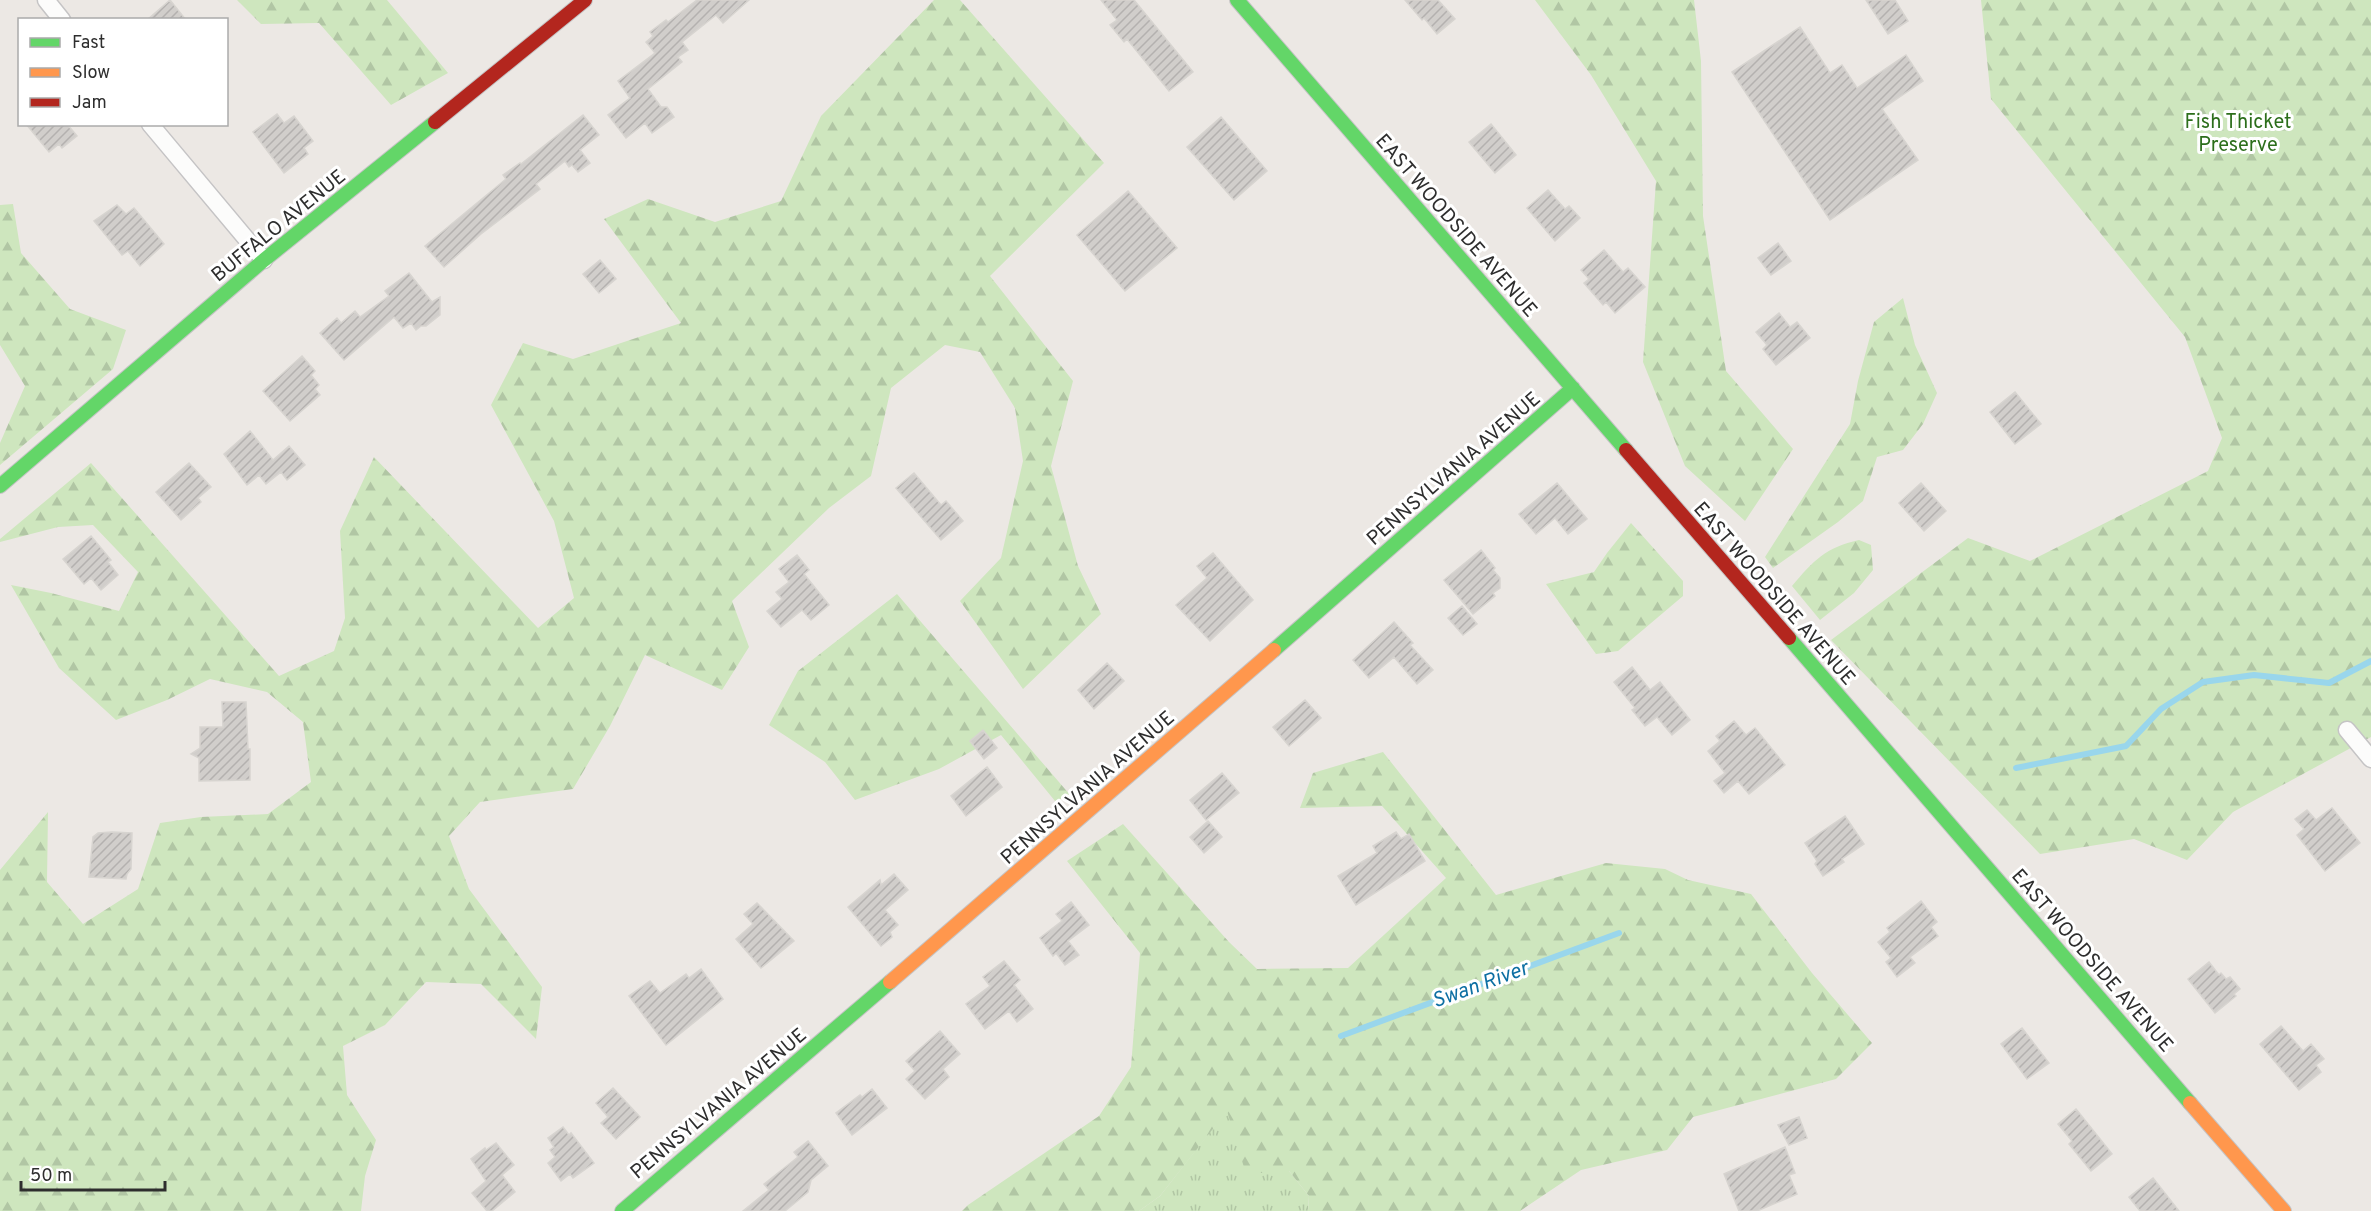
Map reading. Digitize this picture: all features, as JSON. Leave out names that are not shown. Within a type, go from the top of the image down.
[{"type":"street","points":[[46,0],[60,18]]},
{"type":"street","name":"BUFFALO AVENUE","points":[[0,486],[264,260],[585,0]]},
{"type":"street","name":"EAST WOODSIDE AVENUE","points":[[1237,0],[2284,1211]]},
{"type":"street","points":[[152,126],[264,260]]},
{"type":"street","name":"PENNSYLVANIA AVENUE","points":[[622,1211],[1118,787],[1573,388]]},
{"type":"street","points":[[2347,730],[2371,759]]},
{"type":"green space","points":[[237,0],[387,0],[448,73],[391,105],[319,23],[261,24]]},
{"type":"green space","points":[[934,0],[960,0],[1104,163],[990,276],[1073,381],[1051,466],[1078,566],[1101,614],[1023,689],[960,601],[1001,558],[1023,461],[1015,408],[980,352],[945,345],[891,388],[871,476],[829,508],[732,601],[749,647],[722,690],[645,655],[610,726],[573,789],[480,802],[449,836],[469,889],[542,987],[536,1039],[481,984],[426,982],[385,1025],[343,1046],[347,1095],[376,1140],[365,1176],[361,1211],[0,1211],[0,870],[48,812],[47,882],[83,924],[138,889],[160,823],[201,817],[268,814],[311,782],[303,722],[267,692],[210,679],[167,700],[116,720],[59,668],[11,585],[119,611],[138,572],[93,525],[58,527],[0,542],[0,539],[91,463],[279,676],[334,651],[345,618],[340,531],[374,457],[538,628],[574,598],[554,521],[491,405],[523,343],[573,359],[681,323],[604,219],[648,199],[715,222],[781,201],[821,116]]},
{"type":"green space","points":[[1535,0],[1694,0],[1701,61],[1703,216],[1726,371],[1793,449],[1745,521],[1685,466],[1643,362],[1656,181],[1591,75]]},
{"type":"green space","name":"Fish Thicket Preserve","points":[[1981,0],[2371,0],[2371,737],[2233,812],[2187,860],[2134,839],[2040,854],[1831,640],[1968,538],[2030,561],[2208,471],[2222,438],[2185,337],[1991,99]]},
{"type":"green space","points":[[13,204],[21,253],[70,309],[126,330],[113,369],[0,465],[0,443],[25,386],[0,345],[0,205]]},
{"type":"green space","points":[[1903,298],[1915,345],[1937,393],[1923,424],[1903,450],[1877,457],[1863,501],[1838,522],[1773,568],[1765,557],[1850,424],[1858,381],[1874,322]]},
{"type":"green space","points":[[1631,523],[1683,581],[1683,596],[1618,651],[1596,654],[1546,584],[1594,572]]},
{"type":"green space","points":[[1859,540],[1871,545],[1873,570],[1854,593],[1820,620],[1792,586],[1821,556]]},
{"type":"green space","points":[[897,594],[1071,796],[1055,801],[1001,735],[939,769],[855,800],[825,762],[769,725],[798,671]]},
{"type":"green space","points":[[1383,752],[1496,895],[1606,863],[1665,869],[1688,880],[1751,894],[1812,973],[1872,1043],[1836,1079],[1693,1117],[1667,1150],[1581,1170],[1520,1211],[1308,1211],[1309,1196],[1289,1171],[1246,1174],[1227,1111],[1160,1196],[1139,1211],[962,1211],[1099,1116],[1131,1067],[1140,953],[1067,861],[1123,824],[1229,942],[1257,969],[1348,968],[1446,878],[1382,806],[1300,808],[1313,773]]},
{"type":"green space","points":[[1227,1110],[1289,1171],[1309,1196],[1308,1211],[1139,1211],[1160,1196]]},
{"type":"building","points":[[170,0],[184,18],[149,18]]},
{"type":"building","points":[[697,0],[749,0],[723,23],[716,15],[682,42],[688,50],[678,57],[682,62],[648,89],[661,107],[667,107],[674,117],[652,133],[645,123],[626,138],[608,115],[630,98],[618,81],[655,53],[646,42],[653,36],[650,32],[666,20],[668,22]]},
{"type":"building","points":[[1101,0],[1134,0],[1193,72],[1169,91],[1127,39],[1124,42],[1110,25],[1117,20]]},
{"type":"building","points":[[1405,0],[1438,0],[1455,19],[1437,34]]},
{"type":"building","points":[[1866,0],[1895,0],[1908,21],[1888,34]]},
{"type":"building","points":[[1800,27],[1830,73],[1842,65],[1857,88],[1906,55],[1923,81],[1882,109],[1918,160],[1830,220],[1732,72]]},
{"type":"building","points":[[277,114],[284,123],[294,116],[313,141],[304,148],[308,154],[284,173],[253,132]]},
{"type":"building","points":[[583,115],[599,135],[580,150],[590,163],[578,172],[572,165],[569,167],[565,161],[536,184],[540,189],[481,234],[444,267],[425,246],[506,179],[503,175],[521,164]]},
{"type":"building","points":[[1221,117],[1267,171],[1234,200],[1187,147]]},
{"type":"building","points":[[1491,124],[1516,155],[1495,173],[1469,142]]},
{"type":"building","points":[[28,126],[69,126],[77,136],[62,148],[59,144],[49,152]]},
{"type":"building","points":[[1548,190],[1565,209],[1569,206],[1580,218],[1555,241],[1527,208]]},
{"type":"building","points":[[1128,191],[1177,248],[1125,291],[1077,235]]},
{"type":"building","points":[[117,205],[126,214],[134,208],[164,244],[140,266],[128,251],[122,255],[94,221]]},
{"type":"building","points":[[1778,243],[1791,261],[1771,275],[1758,258]]},
{"type":"building","points":[[1604,250],[1623,272],[1628,268],[1645,287],[1615,313],[1606,302],[1603,305],[1584,283],[1589,279],[1581,270]]},
{"type":"building","points":[[600,260],[616,279],[599,293],[583,274]]},
{"type":"building","points":[[409,273],[432,302],[440,297],[440,315],[426,326],[421,326],[416,330],[411,323],[403,328],[394,317],[344,360],[320,333],[337,318],[341,323],[355,311],[360,317],[389,296],[385,291]]},
{"type":"building","points":[[1779,313],[1790,327],[1797,322],[1810,338],[1776,365],[1763,349],[1767,345],[1756,332]]},
{"type":"building","points":[[302,356],[315,371],[311,375],[319,385],[315,389],[320,395],[290,421],[263,391]]},
{"type":"building","points":[[2015,392],[2041,424],[2015,444],[1990,412]]},
{"type":"building","points":[[250,431],[273,460],[289,446],[305,465],[287,480],[281,472],[266,484],[259,475],[247,485],[224,454]]},
{"type":"building","points":[[189,463],[211,487],[198,498],[201,502],[181,520],[156,492]]},
{"type":"building","points":[[914,473],[941,505],[946,501],[963,521],[941,540],[896,488]]},
{"type":"building","points":[[1557,483],[1587,519],[1568,534],[1555,518],[1536,534],[1519,514]]},
{"type":"building","points":[[1921,483],[1946,511],[1924,531],[1899,503]]},
{"type":"building","points":[[91,536],[111,560],[108,562],[118,575],[101,590],[91,578],[84,584],[63,559]]},
{"type":"building","points":[[1481,550],[1500,578],[1500,588],[1493,593],[1495,596],[1473,614],[1444,580]]},
{"type":"building","points":[[1213,553],[1253,600],[1210,641],[1176,605],[1207,578],[1197,566]]},
{"type":"building","points":[[797,555],[809,570],[804,574],[829,605],[811,620],[802,610],[781,627],[767,611],[782,599],[776,592],[789,582],[779,569]]},
{"type":"building","points":[[1462,606],[1477,624],[1463,635],[1448,618]]},
{"type":"building","points":[[1394,622],[1413,643],[1410,645],[1433,670],[1417,684],[1394,657],[1369,678],[1353,660]]},
{"type":"building","points":[[1107,663],[1124,681],[1094,709],[1078,690]]},
{"type":"building","points":[[1632,667],[1650,690],[1660,682],[1690,720],[1672,735],[1657,717],[1645,726],[1632,710],[1635,708],[1614,682]]},
{"type":"building","points":[[1305,700],[1321,718],[1289,746],[1273,727]]},
{"type":"building","points":[[222,702],[246,702],[250,780],[199,781],[199,758],[191,754],[200,748],[200,727],[223,727]]},
{"type":"building","points":[[1734,721],[1746,735],[1755,728],[1785,765],[1749,794],[1738,781],[1724,793],[1714,781],[1725,773],[1708,751],[1720,741],[1716,736]]},
{"type":"building","points":[[983,730],[997,748],[984,759],[970,741]]},
{"type":"building","points":[[987,767],[1002,787],[966,816],[951,796]]},
{"type":"building","points":[[1222,773],[1239,793],[1206,820],[1190,800]]},
{"type":"building","points":[[2332,808],[2360,843],[2325,871],[2297,835],[2304,829],[2295,819],[2307,810],[2316,820]]},
{"type":"building","points":[[1845,816],[1864,844],[1842,859],[1844,862],[1823,876],[1815,864],[1817,861],[1805,843]]},
{"type":"building","points":[[1208,821],[1222,837],[1204,853],[1190,837]]},
{"type":"building","points":[[1396,832],[1401,839],[1409,834],[1425,861],[1356,905],[1338,876],[1377,853],[1373,846]]},
{"type":"building","points":[[98,833],[132,833],[131,869],[126,879],[89,877],[93,837]]},
{"type":"building","points":[[894,874],[908,890],[885,910],[898,925],[890,932],[892,937],[881,946],[848,907],[880,880],[881,885]]},
{"type":"building","points":[[1921,901],[1937,922],[1931,927],[1938,936],[1910,957],[1915,963],[1897,977],[1886,962],[1891,958],[1878,942],[1890,932],[1887,928]]},
{"type":"building","points":[[1071,902],[1089,925],[1068,941],[1079,955],[1065,965],[1056,953],[1053,956],[1040,938],[1062,921],[1056,914]]},
{"type":"building","points":[[757,903],[794,941],[761,968],[736,939],[753,924],[744,914]]},
{"type":"building","points":[[1004,961],[1020,980],[1014,985],[1033,1009],[1017,1022],[1009,1011],[985,1029],[966,1004],[990,986],[983,977]]},
{"type":"building","points":[[2209,962],[2219,975],[2221,973],[2226,979],[2230,977],[2240,989],[2234,994],[2236,996],[2215,1013],[2188,979]]},
{"type":"building","points":[[701,969],[723,999],[666,1045],[629,996],[650,981],[660,993],[686,974],[689,978]]},
{"type":"building","points":[[2281,1026],[2303,1051],[2311,1044],[2324,1059],[2316,1065],[2321,1072],[2299,1090],[2260,1044]]},
{"type":"building","points":[[2022,1028],[2049,1063],[2027,1079],[2001,1044]]},
{"type":"building","points":[[940,1031],[960,1054],[943,1069],[949,1077],[925,1099],[906,1079],[915,1071],[906,1061]]},
{"type":"building","points":[[613,1088],[640,1117],[616,1139],[601,1123],[608,1117],[596,1103]]},
{"type":"building","points":[[872,1089],[887,1108],[852,1135],[836,1113]]},
{"type":"building","points":[[2076,1109],[2112,1154],[2091,1171],[2069,1144],[2072,1141],[2058,1124]]},
{"type":"building","points":[[1799,1117],[1807,1138],[1789,1145],[1778,1125]]},
{"type":"building","points":[[563,1127],[569,1135],[571,1133],[594,1163],[573,1178],[570,1174],[561,1181],[548,1163],[555,1157],[550,1150],[554,1147],[548,1138]]},
{"type":"building","points":[[808,1141],[828,1166],[811,1180],[808,1192],[785,1211],[743,1211],[769,1190],[764,1184],[798,1157],[794,1152]]},
{"type":"building","points":[[496,1143],[514,1165],[502,1175],[515,1192],[492,1211],[487,1211],[472,1193],[486,1181],[471,1159]]},
{"type":"building","points":[[1785,1147],[1795,1173],[1789,1175],[1797,1194],[1757,1211],[1739,1211],[1724,1174]]},
{"type":"building","points":[[2153,1178],[2179,1211],[2140,1211],[2129,1197]]},
{"type":"waterway","name":"Swan River","points":[[2016,768],[2126,746],[2161,709],[2203,682],[2254,675],[2329,683],[2371,661]]},
{"type":"waterway","name":"Swan River","points":[[1341,1036],[1619,933]]},
{"type":"traffic: fast","points":[[1237,0],[1626,450]]},
{"type":"traffic: fast","points":[[0,486],[264,260],[435,122]]},
{"type":"traffic: fast","points":[[1274,650],[1573,388]]},
{"type":"traffic: fast","points":[[1789,638],[2190,1103]]},
{"type":"traffic: fast","points":[[622,1211],[890,982]]},
{"type":"traffic: slow","points":[[890,982],[1274,650]]},
{"type":"traffic: slow","points":[[2190,1103],[2284,1211]]},
{"type":"traffic: jam","points":[[435,122],[585,0]]},
{"type":"traffic: jam","points":[[1626,450],[1789,638]]}]
